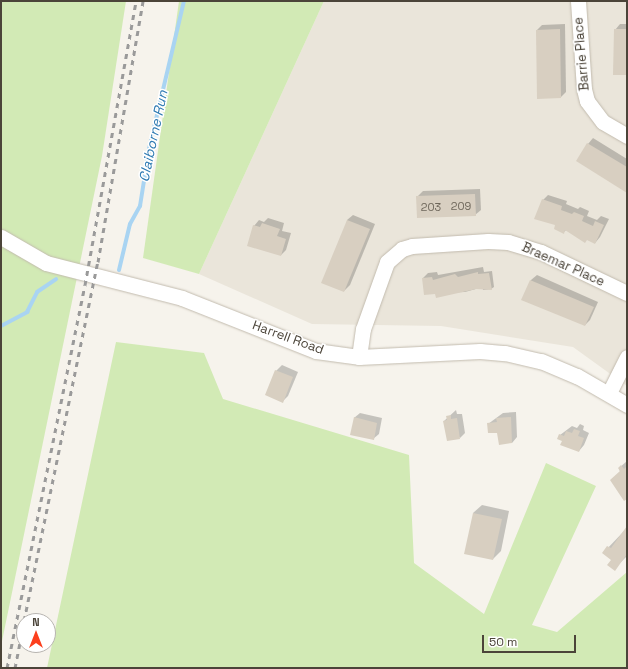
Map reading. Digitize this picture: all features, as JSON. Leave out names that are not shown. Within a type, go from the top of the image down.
[{"type":"street","name":"Barrie Place","points":[[578,1],[584,89],[587,101],[603,122],[627,136]]},
{"type":"street","name":"Harrell Road","points":[[1,237],[46,263],[182,298],[316,351],[359,357],[480,351],[505,353],[541,361],[609,393],[627,405]]},
{"type":"street","name":"Braemar Place","points":[[359,357],[363,328],[387,262],[402,249],[412,246],[488,241],[508,242],[541,252],[627,293]]},
{"type":"street","points":[[609,393],[627,357]]},
{"type":"shaded area","points":[[324,1],[627,1],[627,386],[573,347],[441,326],[312,324],[199,274]]},
{"type":"green space","points":[[1,1],[126,1],[102,156],[1,646]]},
{"type":"green space","points":[[179,1],[324,1],[199,274],[143,258]]},
{"type":"green space","points":[[116,342],[204,353],[223,399],[409,455],[414,563],[484,614],[546,463],[596,486],[532,625],[557,632],[627,572],[627,668],[47,668],[50,653],[56,653],[56,625]]},
{"type":"building","points":[[560,29],[561,98],[537,99],[536,30]]},
{"type":"building","points":[[614,29],[627,29],[627,75],[613,75]]},
{"type":"building","points":[[587,143],[627,167],[627,193],[576,161]]},
{"type":"building","points":[[475,194],[476,216],[417,218],[416,196]]},
{"type":"building","points":[[542,199],[562,206],[561,210],[572,214],[574,212],[584,216],[582,221],[593,226],[595,221],[604,225],[595,244],[587,240],[585,243],[565,230],[564,234],[554,229],[555,225],[534,219]]},
{"type":"building","points":[[347,220],[370,229],[344,292],[321,283]]},
{"type":"building","points":[[262,223],[280,229],[277,236],[286,239],[281,256],[247,246],[253,225],[260,227]]},
{"type":"building","points":[[478,272],[478,274],[489,273],[492,290],[476,289],[436,298],[435,294],[424,295],[422,278],[432,277],[433,280],[455,274],[458,277]]},
{"type":"building","points":[[530,280],[594,307],[585,326],[521,300]]},
{"type":"building","points":[[275,370],[293,377],[283,403],[265,395]]},
{"type":"building","points":[[451,415],[451,419],[457,418],[460,439],[447,441],[443,421],[447,420],[446,416]]},
{"type":"building","points":[[354,417],[377,423],[374,440],[350,435]]},
{"type":"building","points":[[511,417],[512,443],[499,445],[497,433],[488,433],[487,423],[497,422],[496,418]]},
{"type":"building","points":[[574,429],[580,431],[578,436],[584,438],[579,452],[560,445],[562,441],[557,439],[559,434],[564,436],[566,431],[572,433]]},
{"type":"building","points":[[621,465],[624,469],[627,466],[627,499],[624,501],[610,480],[620,471],[618,468]]},
{"type":"building","points":[[473,513],[502,519],[493,560],[464,554]]},
{"type":"building","points":[[627,526],[627,554],[615,571],[607,565],[611,560],[602,553],[607,546],[611,548]]},
{"type":"waterway","name":"Claiborne Run","points":[[119,270],[130,224],[140,206],[149,149],[184,1]]},
{"type":"waterway","name":"Claiborne Run","points":[[1,326],[27,312],[37,292],[56,279]]},
{"type":"railway","points":[[7,668],[85,285],[136,1]]},
{"type":"railway","points":[[26,613],[98,262],[143,1]]},
{"type":"railway","points":[[15,668],[18,653]]}]
